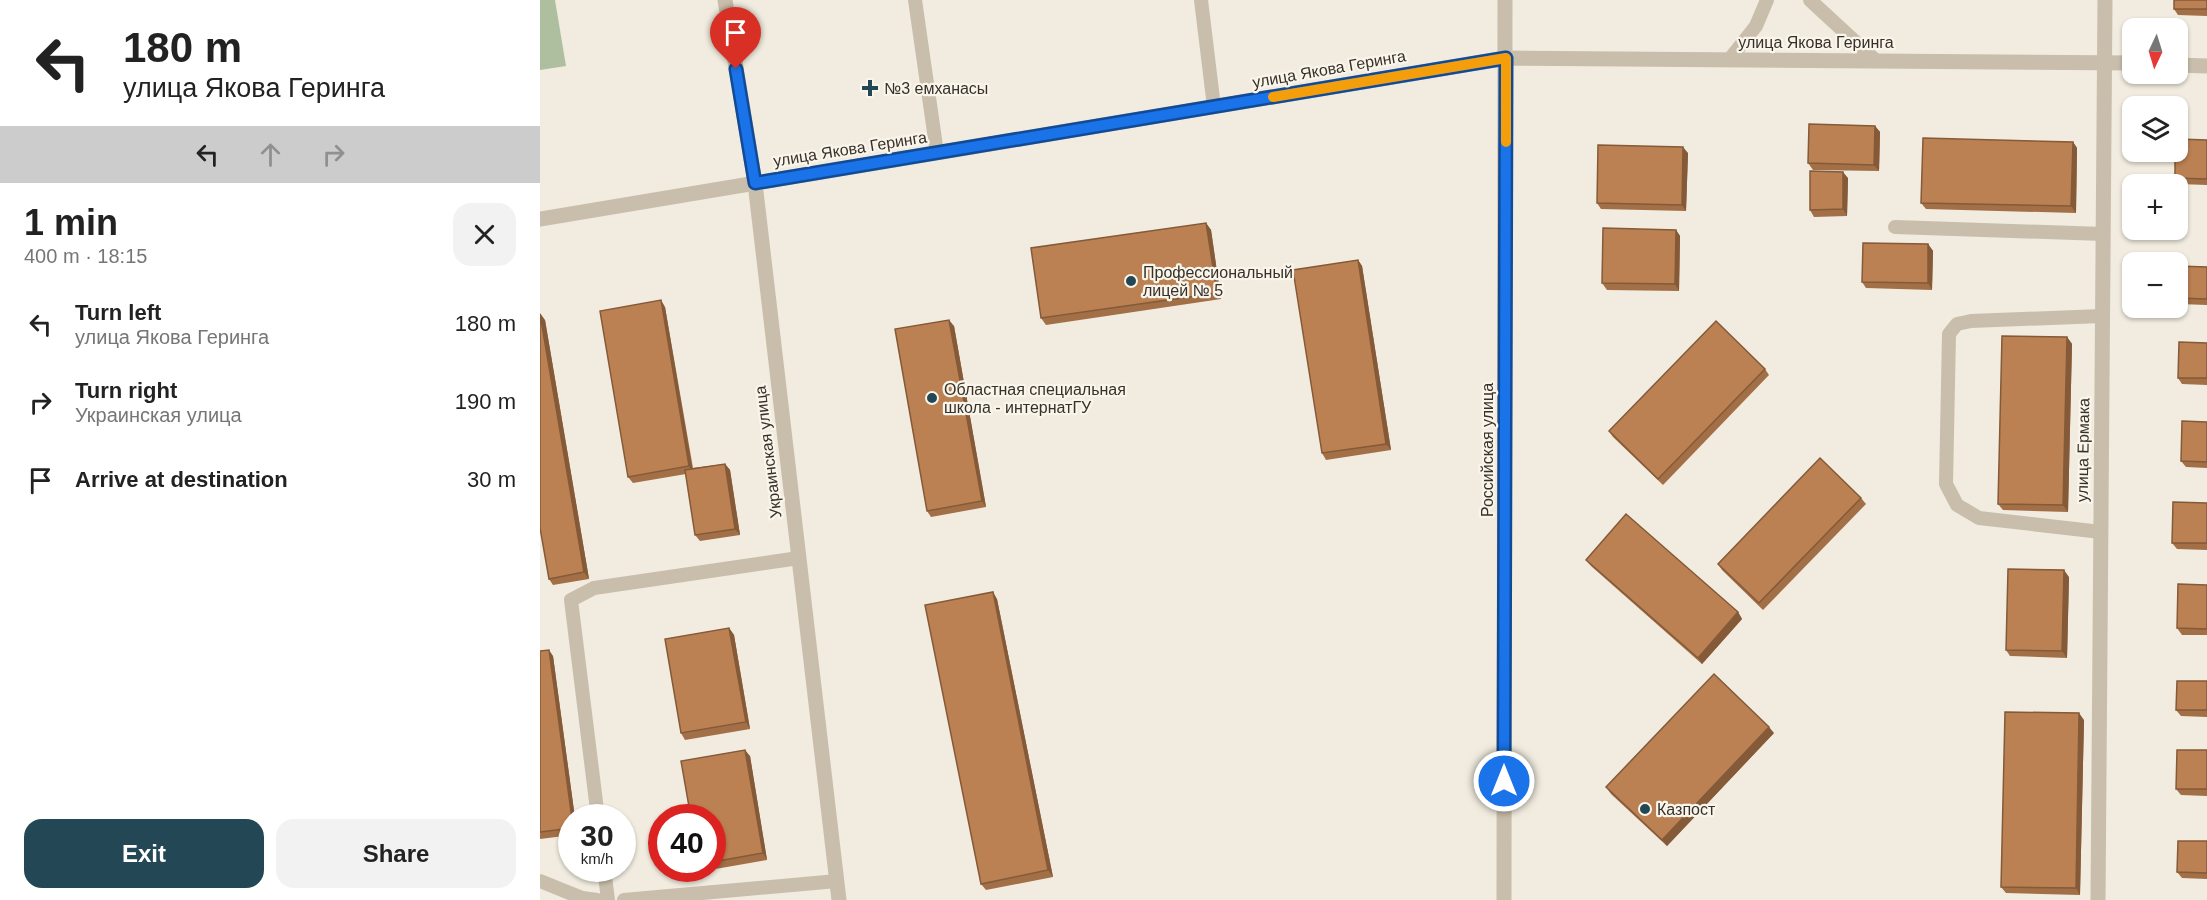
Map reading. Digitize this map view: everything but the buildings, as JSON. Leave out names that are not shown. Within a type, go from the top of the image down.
[{"type":"street","name":"Украинская улица","points":[[725,0],[755,183],[839,900]]},
{"type":"street","name":"Российская улица","points":[[1504,0],[1506,58],[1504,900]]},
{"type":"street","name":"улица Ермака","points":[[2098,900],[2105,0]]},
{"type":"street","name":"улица Якова Геринга","points":[[540,219],[1506,58],[2122,63]]},
{"type":"street","points":[[2188,65],[2207,66]]},
{"type":"lane","points":[[915,0],[937,153]]},
{"type":"lane","points":[[1201,0],[1215,107]]},
{"type":"lane","points":[[1729,60],[1756,26],[1767,0]]},
{"type":"lane","points":[[1810,0],[1875,60]]},
{"type":"lane","points":[[1895,227],[2103,234]]},
{"type":"lane","points":[[2100,532],[1979,518],[1957,505],[1946,484],[1946,405],[1949,334],[1957,324],[1971,321],[2102,316]]},
{"type":"lane","points":[[596,804],[571,600],[594,588],[799,558]]},
{"type":"lane","points":[[540,881],[582,899],[597,900]]},
{"type":"lane","points":[[624,900],[837,881]]},
{"type":"lane","points":[[606,882],[608,900]]},
{"type":"green space","points":[[540,0],[555,0],[566,66],[540,70]]},
{"type":"slow traffic","points":[[1273,97],[1506,58],[1506,142]]},
{"type":"place","name":"№3 емханасы","points":[[870,88]]},
{"type":"place","name":"Профессиональный лицей № 5","points":[[1131,281]]},
{"type":"place","name":"Областная специальная школа - интернатГУ","points":[[932,398]]},
{"type":"place","name":"Казпост","points":[[1645,809]]},
{"type":"route","points":[[736,69],[755,183],[1506,58],[1504,781]]}]
